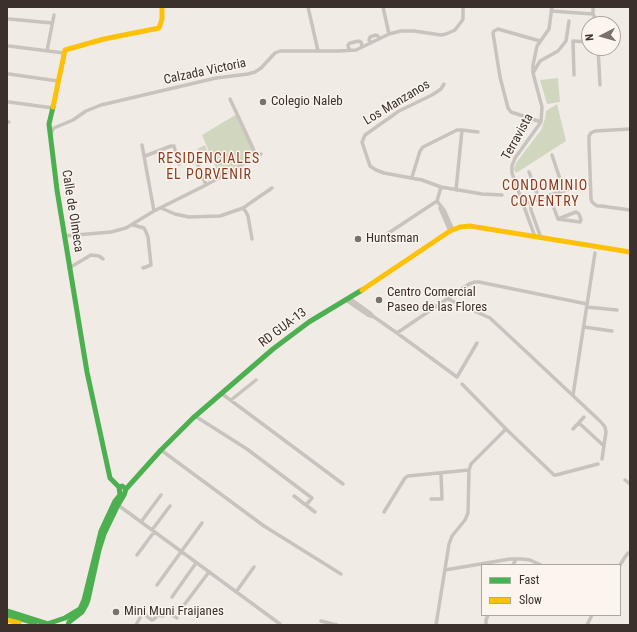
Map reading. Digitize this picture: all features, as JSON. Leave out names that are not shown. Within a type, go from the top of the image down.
[{"type":"main road","points":[[61,53],[65,50],[104,40],[159,28],[162,20],[162,7]]},
{"type":"main road","name":"Calle de Olmeca","points":[[61,53],[50,108],[49,124],[64,236],[85,365],[110,478],[123,488]]},
{"type":"main road","name":"RD GUA-13","points":[[48,625],[67,618],[80,609],[84,600],[101,531],[116,503],[124,495],[123,488],[130,484],[195,416],[273,349],[303,326],[348,299],[451,231],[460,227],[470,226],[630,252]]},
{"type":"main road","points":[[116,503],[123,488]]},
{"type":"main road","name":"RD GUA-13","points":[[68,625],[82,612],[88,600],[99,550],[116,503]]},
{"type":"main road","points":[[7,611],[48,625]]},
{"type":"main road","points":[[72,625],[82,612]]},
{"type":"main road","points":[[7,615],[40,625]]},
{"type":"main road","points":[[7,620],[27,625]]},
{"type":"main road","points":[[7,624],[11,625]]},
{"type":"street","points":[[308,7],[318,51]]},
{"type":"street","points":[[383,7],[389,34]]},
{"type":"street","name":"Calzada Victoria","points":[[50,134],[54,128],[73,120],[86,111],[101,105],[216,78],[255,72],[261,68],[275,53],[280,51],[356,50],[389,34],[401,31],[414,31],[441,35],[450,33],[455,30],[462,19],[463,7]]},
{"type":"street","points":[[552,9],[593,14],[593,7]]},
{"type":"street","name":"Terravista","points":[[535,237],[512,173],[512,166],[515,158],[541,122],[542,107],[533,73],[533,65],[535,51],[548,30],[552,9]]},
{"type":"street","points":[[47,51],[54,15]]},
{"type":"street","points":[[9,19],[52,23]]},
{"type":"street","points":[[533,73],[540,61],[558,51],[566,41],[569,21]]},
{"type":"street","points":[[540,41],[498,29],[493,33],[500,77],[509,110],[541,122]]},
{"type":"street","points":[[371,43],[369,40],[370,37],[376,35],[379,39]]},
{"type":"street","points":[[574,75],[573,41],[581,42]]},
{"type":"street","points":[[349,50],[348,45],[354,42],[361,42],[362,47]]},
{"type":"street","points":[[9,46],[61,53]]},
{"type":"street","points":[[598,56],[600,85]]},
{"type":"street","points":[[9,74],[56,81]]},
{"type":"street","name":"Los Manzanos","points":[[444,84],[432,95],[399,110],[365,134],[362,142],[370,166],[384,173],[422,180],[440,187],[482,194],[502,195]]},
{"type":"street","points":[[230,99],[256,157]]},
{"type":"street","points":[[9,102],[50,108]]},
{"type":"street","points":[[630,129],[595,131],[591,133],[589,139],[592,202],[597,206],[630,210]]},
{"type":"street","points":[[412,178],[420,151],[423,147],[457,130],[478,132]]},
{"type":"street","points":[[456,190],[462,130]]},
{"type":"street","points":[[142,145],[154,211]]},
{"type":"street","points":[[145,156],[174,146],[179,164]]},
{"type":"street","points":[[64,236],[118,230],[133,224],[154,211],[206,185],[261,154]]},
{"type":"street","points":[[552,155],[564,191]]},
{"type":"street","points":[[195,158],[206,185]]},
{"type":"street","points":[[529,172],[539,199]]},
{"type":"street","points":[[440,187],[438,203],[444,210],[451,231]]},
{"type":"street","points":[[161,208],[175,214],[189,217],[220,216],[243,208],[272,188]]},
{"type":"street","points":[[523,204],[572,188]]},
{"type":"street","points":[[549,196],[558,219]]},
{"type":"street","points":[[530,202],[534,220],[541,238]]},
{"type":"street","points":[[387,234],[438,203]]},
{"type":"street","points":[[523,204],[531,210]]},
{"type":"street","points":[[243,208],[248,216],[252,239]]},
{"type":"street","points":[[576,212],[579,214],[581,221],[579,223],[558,219],[576,212]]},
{"type":"street","points":[[529,221],[534,220]]},
{"type":"street","points":[[133,224],[144,228],[148,238],[150,265],[143,268]]},
{"type":"street","points":[[573,396],[595,253]]},
{"type":"street","points":[[69,268],[90,255],[99,256],[103,259]]},
{"type":"street","points":[[397,333],[471,283],[479,282],[587,306],[617,310]]},
{"type":"street","points":[[348,299],[370,313],[457,377],[477,343]]},
{"type":"street","points":[[448,299],[490,318],[605,427],[606,432],[602,459]]},
{"type":"street","points":[[584,327],[612,330]]},
{"type":"street","points":[[231,400],[256,380]]},
{"type":"street","points":[[462,384],[554,475],[598,464]]},
{"type":"street","points":[[221,393],[342,484]]},
{"type":"street","points":[[195,416],[247,449],[312,498],[306,505]]},
{"type":"street","points":[[573,429],[584,417]]},
{"type":"street","points":[[579,423],[604,446]]},
{"type":"street","points":[[436,625],[449,544],[452,536],[465,520],[468,513],[469,470],[472,462],[506,429]]},
{"type":"street","points":[[161,450],[264,526],[341,574]]},
{"type":"street","points":[[384,512],[405,478],[408,476],[469,470]]},
{"type":"street","points":[[431,500],[443,497],[441,473]]},
{"type":"street","points":[[625,480],[630,484]]},
{"type":"street","points":[[141,522],[161,495]]},
{"type":"street","points":[[294,496],[315,512]]},
{"type":"street","points":[[116,503],[280,624]]},
{"type":"street","points":[[137,555],[170,506]]},
{"type":"street","points":[[157,585],[202,523]]},
{"type":"street","points":[[621,564],[628,553],[630,553]]},
{"type":"street","points":[[445,570],[510,559],[530,560],[538,564]]},
{"type":"street","points":[[514,564],[516,559]]},
{"type":"street","points":[[172,597],[196,563]]},
{"type":"street","points":[[236,592],[254,567]]},
{"type":"street","points":[[184,605],[209,572]]},
{"type":"street","points":[[136,625],[142,614],[154,620],[158,615],[164,616],[168,613],[177,618]]},
{"type":"street","points":[[586,625],[591,616]]},
{"type":"street","points":[[321,621],[337,625]]},
{"type":"green space","points":[[558,78],[560,102],[547,104],[540,80]]},
{"type":"green space","points":[[557,104],[566,141],[516,173],[514,169],[516,163],[541,130],[546,111]]},
{"type":"green space","points":[[237,114],[257,157],[220,177],[202,135]]},
{"type":"green space","points":[[205,145],[208,152],[199,156],[197,149]]},
{"type":"traffic: fast","points":[[53,107],[49,124],[57,190],[87,372],[110,478],[119,487]]},
{"type":"traffic: fast","points":[[68,625],[69,622],[82,612],[86,605],[104,534],[126,489],[161,450],[193,418],[273,349],[309,322],[362,290]]},
{"type":"traffic: fast","points":[[120,495],[119,487],[122,486],[126,489]]},
{"type":"traffic: fast","points":[[47,625],[65,618],[80,609],[84,600],[101,531],[115,501],[120,495]]},
{"type":"traffic: fast","points":[[7,611],[51,625]]},
{"type":"traffic: fast","points":[[7,615],[35,623]]},
{"type":"traffic: slow","points":[[53,107],[65,50],[104,39],[159,28],[162,19],[162,7]]},
{"type":"traffic: slow","points":[[362,290],[450,231],[460,227],[470,226],[630,252]]},
{"type":"traffic: slow","points":[[7,620],[19,623]]},
{"type":"place","name":"Colegio Naleb","points":[[263,102]]},
{"type":"place","name":"Huntsman","points":[[358,239]]},
{"type":"place","name":"Centro Comercial Paseo de las Flores","points":[[379,300]]},
{"type":"place","name":"Mini Muni Fraijanes","points":[[116,612]]},
{"type":"district","name":"RESIDENCIALES EL PORVENIR","points":[[209,168]]},
{"type":"district","name":"CONDOMINIO COVENTRY","points":[[545,194]]}]
